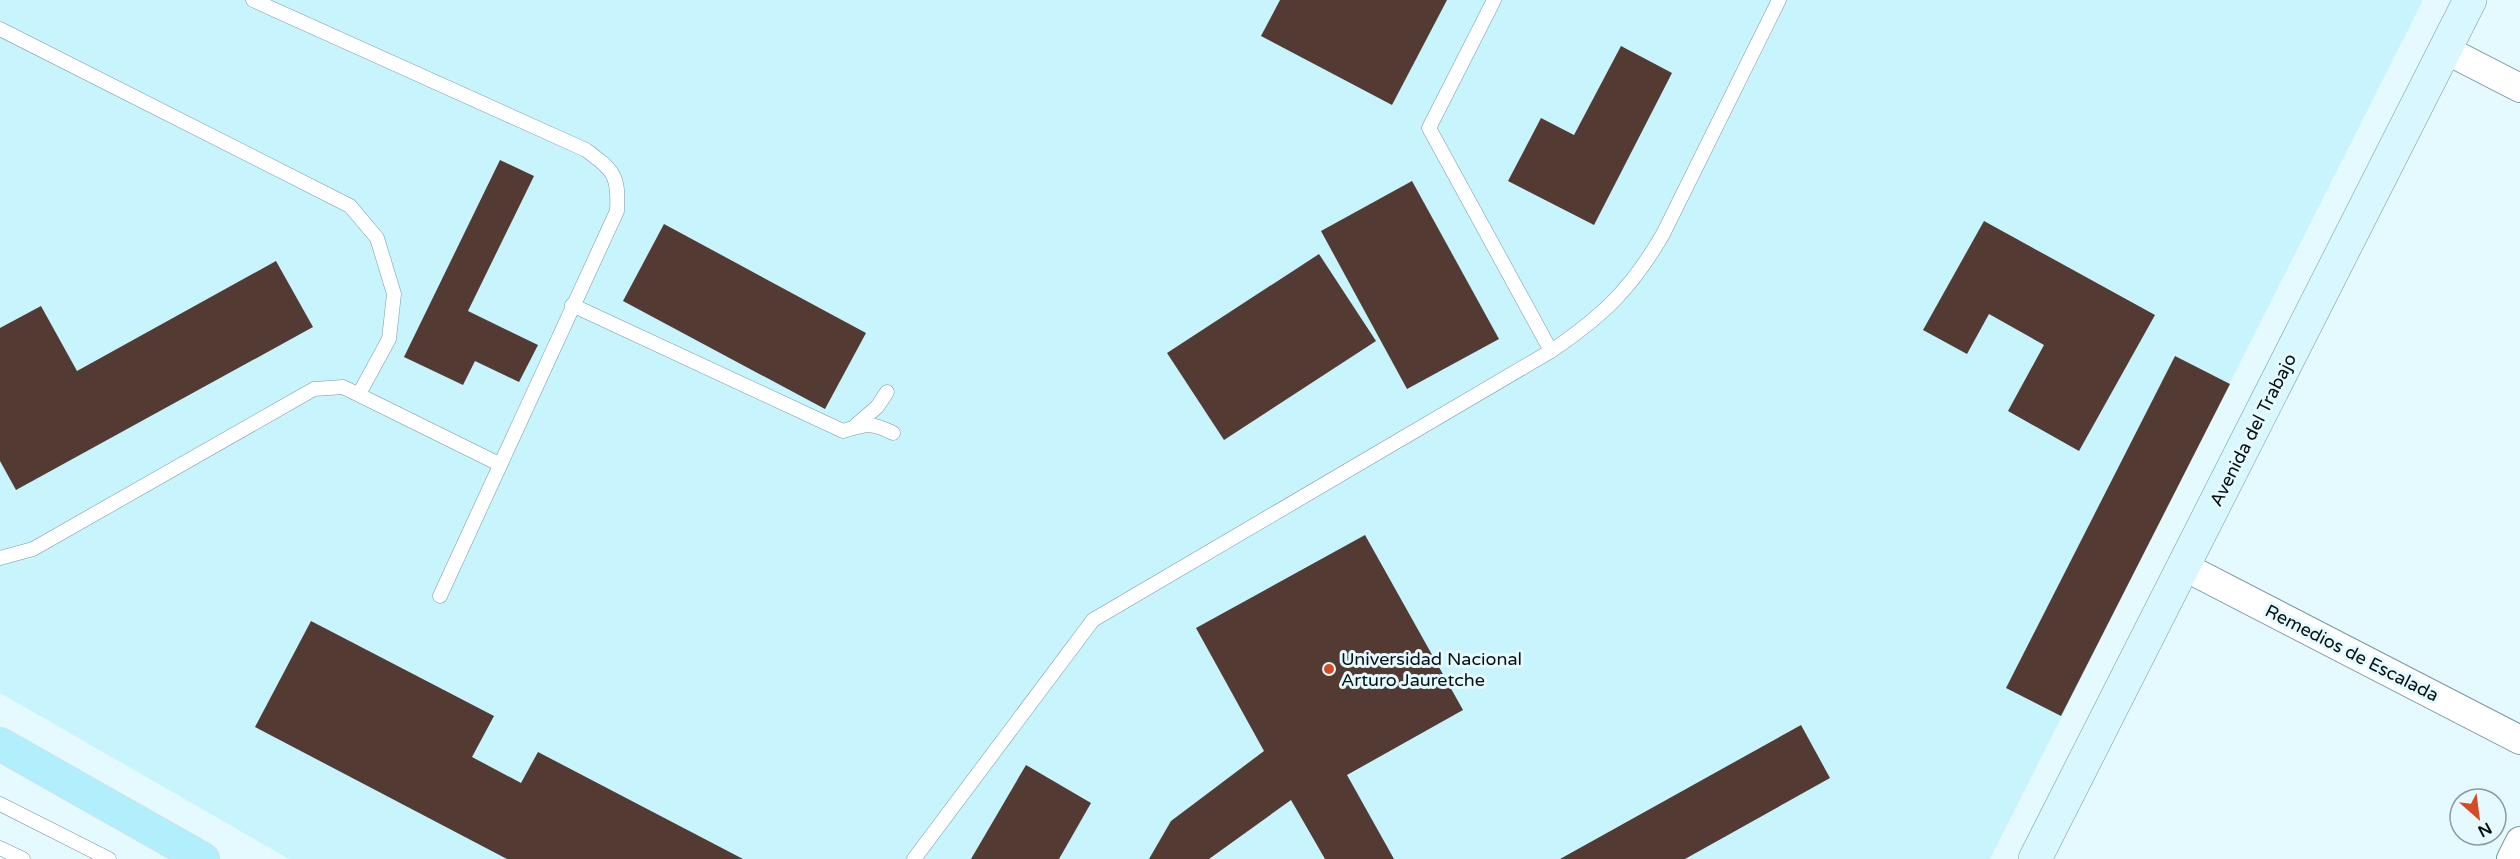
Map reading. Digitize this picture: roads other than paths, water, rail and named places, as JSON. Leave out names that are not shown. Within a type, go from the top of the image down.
[{"type":"main road","name":"Avenida del Trabajo","points":[[2035,859],[2470,0]]},
{"type":"main road","points":[[0,744],[203,859]]},
{"type":"street","points":[[2446,50],[2520,88]]},
{"type":"street","name":"Remedios de Escalada","points":[[2183,566],[2520,740]]},
{"type":"street","points":[[2511,859],[2520,842]]},
{"type":"lane","points":[[253,0],[586,150],[610,168],[618,188],[617,211],[440,596]]},
{"type":"lane","points":[[1494,0],[1429,128],[1551,351]]},
{"type":"lane","points":[[914,859],[1093,620],[1551,351],[1587,327],[1621,296],[1644,266],[1663,234],[1779,0]]},
{"type":"lane","points":[[0,29],[350,206],[377,238],[394,294],[389,339],[359,394]]},
{"type":"lane","points":[[572,305],[843,431],[868,424],[877,425],[893,433]]},
{"type":"lane","points":[[0,558],[33,549],[314,389],[343,387],[499,464]]},
{"type":"lane","points":[[843,431],[865,419],[887,392]]},
{"type":"lane","points":[[0,804],[109,859]]},
{"type":"lane","points":[[0,848],[23,859]]},
{"type":"place","name":"Universidad Nacional Arturo Jauretche","points":[[1329,669]]}]
